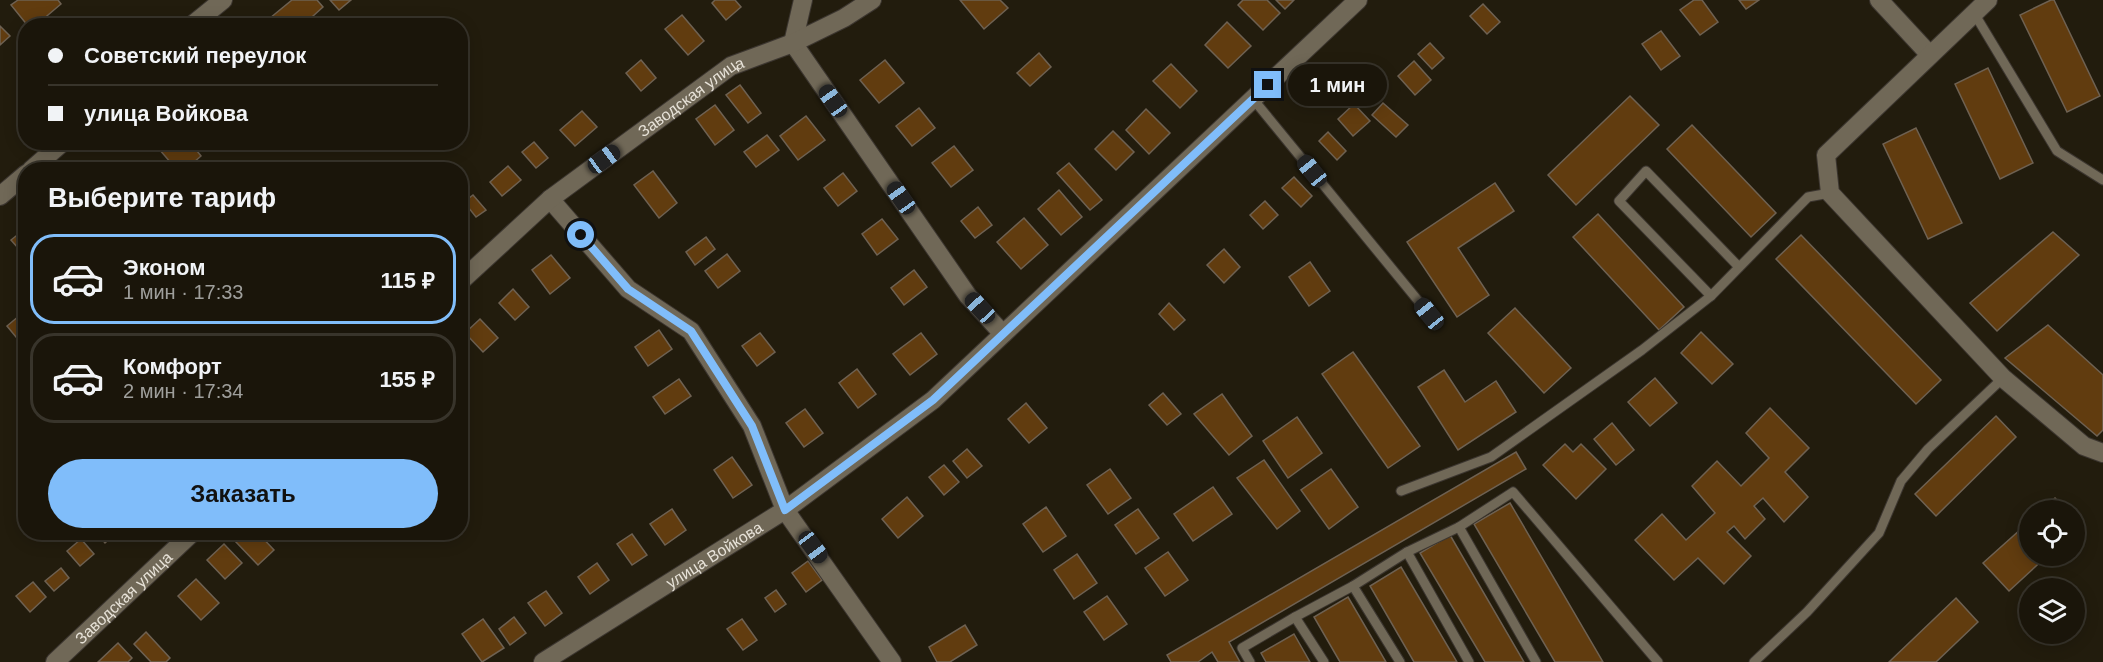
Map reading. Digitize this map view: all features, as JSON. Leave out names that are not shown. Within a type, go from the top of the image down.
[{"type":"street","points":[[200,18],[223,0]]},
{"type":"street","points":[[803,0],[793,43],[968,296],[1004,334]]},
{"type":"street","name":"Заводская улица","points":[[468,275],[550,199],[731,66],[793,43],[844,18],[872,0]]},
{"type":"street","name":"улица Войкова","points":[[543,662],[785,510],[933,400],[1358,0]]},
{"type":"street","points":[[1879,0],[1930,56]]},
{"type":"street","points":[[1988,0],[1826,155],[1830,193],[2003,378],[2084,446],[2103,453]]},
{"type":"street","points":[[40,162],[54,150]]},
{"type":"street","points":[[0,196],[18,181]]},
{"type":"street","points":[[550,199],[628,289],[691,331],[752,426],[785,510],[892,662]]},
{"type":"street","name":"Заводская улица","points":[[55,662],[185,540]]},
{"type":"lane","points":[[1974,13],[2057,151],[2103,180]]},
{"type":"lane","points":[[1253,99],[1429,314]]},
{"type":"lane","points":[[1711,296],[1619,201],[1646,171],[1739,267]]},
{"type":"lane","points":[[1401,491],[1491,457],[1642,350],[1711,296],[1808,197],[1830,193]]},
{"type":"lane","points":[[1754,662],[1808,612],[1879,533],[1901,481],[1928,449],[2003,378]]},
{"type":"lane","points":[[1250,662],[1242,648],[1353,586],[1407,552],[1459,526],[1513,492],[1658,662]]},
{"type":"lane","points":[[1459,526],[1536,662]]},
{"type":"lane","points":[[1407,552],[1469,662]]},
{"type":"lane","points":[[1353,586],[1400,662]]},
{"type":"lane","points":[[1295,617],[1324,662]]},
{"type":"lane","points":[[1764,653],[1770,662]]},
{"type":"building","points":[[18,0],[58,0],[61,4],[44,18],[22,18],[11,5]]},
{"type":"building","points":[[292,0],[317,0],[323,7],[311,18],[270,18]]},
{"type":"building","points":[[330,0],[351,0],[339,10]]},
{"type":"building","points":[[715,0],[735,0],[741,7],[726,20],[712,3]]},
{"type":"building","points":[[960,0],[1000,0],[1008,8],[984,29]]},
{"type":"building","points":[[1243,0],[1267,0],[1280,13],[1263,30],[1238,5]]},
{"type":"building","points":[[1276,0],[1294,0],[1285,9]]},
{"type":"building","points":[[1694,0],[1702,0],[1718,22],[1700,35],[1680,10]]},
{"type":"building","points":[[1739,0],[1759,0],[1746,9]]},
{"type":"building","points":[[2054,0],[2100,96],[2067,112],[2020,15]]},
{"type":"building","points":[[1483,4],[1500,22],[1487,34],[1470,16]]},
{"type":"building","points":[[682,15],[704,41],[688,55],[665,29]]},
{"type":"building","points":[[1227,22],[1251,46],[1228,68],[1205,45]]},
{"type":"building","points":[[0,26],[10,36],[0,45]]},
{"type":"building","points":[[1661,31],[1680,56],[1661,70],[1642,44]]},
{"type":"building","points":[[1430,43],[1444,58],[1432,69],[1418,54]]},
{"type":"building","points":[[1039,53],[1051,67],[1030,86],[1017,73]]},
{"type":"building","points":[[641,60],[656,78],[641,91],[626,73]]},
{"type":"building","points":[[885,60],[904,83],[879,103],[860,80]]},
{"type":"building","points":[[1414,61],[1431,80],[1415,95],[1398,76]]},
{"type":"building","points":[[1171,64],[1197,91],[1180,108],[1153,81]]},
{"type":"building","points":[[1988,68],[2033,163],[2000,179],[1955,84]]},
{"type":"building","points":[[740,85],[761,113],[748,123],[726,95]]},
{"type":"building","points":[[1630,96],[1659,125],[1576,205],[1548,175]]},
{"type":"building","points":[[1383,103],[1408,125],[1396,137],[1372,115]]},
{"type":"building","points":[[1354,104],[1370,121],[1353,136],[1338,119]]},
{"type":"building","points":[[715,105],[734,130],[715,145],[696,119]]},
{"type":"building","points":[[919,108],[935,128],[912,146],[896,126]]},
{"type":"building","points":[[1146,109],[1170,133],[1149,154],[1126,130]]},
{"type":"building","points":[[582,111],[597,127],[575,146],[560,130]]},
{"type":"building","points":[[806,116],[825,140],[798,160],[780,136]]},
{"type":"building","points":[[1692,125],[1776,213],[1751,237],[1667,149]]},
{"type":"building","points":[[1916,128],[1962,223],[1928,239],[1883,144]]},
{"type":"building","points":[[1113,131],[1134,152],[1116,170],[1095,149]]},
{"type":"building","points":[[1328,132],[1346,151],[1337,160],[1319,141]]},
{"type":"building","points":[[767,135],[779,150],[756,167],[744,152]]},
{"type":"building","points":[[534,142],[548,158],[536,168],[522,152]]},
{"type":"building","points":[[954,146],[973,170],[951,187],[932,163]]},
{"type":"building","points":[[160,150],[196,150],[201,156],[194,162],[170,162]]},
{"type":"building","points":[[1069,163],[1102,200],[1090,210],[1057,173]]},
{"type":"building","points":[[508,166],[521,180],[502,196],[490,182]]},
{"type":"building","points":[[653,171],[677,203],[659,218],[634,185]]},
{"type":"building","points":[[843,173],[857,191],[838,206],[824,188]]},
{"type":"building","points":[[1294,177],[1312,196],[1301,207],[1282,188]]},
{"type":"building","points":[[1495,183],[1514,211],[1458,248],[1489,295],[1457,317],[1407,242]]},
{"type":"building","points":[[1059,190],[1082,217],[1061,235],[1038,209]]},
{"type":"building","points":[[473,195],[486,210],[476,217],[468,207],[468,199]]},
{"type":"building","points":[[1265,201],[1278,215],[1263,229],[1250,215]]},
{"type":"building","points":[[978,207],[992,225],[975,238],[961,221]]},
{"type":"building","points":[[1598,214],[1684,307],[1659,330],[1573,237]]},
{"type":"building","points":[[1024,218],[1048,245],[1021,269],[997,242]]},
{"type":"building","points":[[882,219],[898,239],[877,255],[862,234]]},
{"type":"building","points":[[2053,232],[2079,255],[1997,331],[1970,303]]},
{"type":"building","points":[[18,234],[18,248],[11,240]]},
{"type":"building","points":[[1801,235],[1941,380],[1916,404],[1776,259]]},
{"type":"building","points":[[706,237],[715,249],[695,265],[686,252]]},
{"type":"building","points":[[1224,249],[1240,267],[1224,283],[1207,265]]},
{"type":"building","points":[[727,254],[740,271],[718,288],[705,271]]},
{"type":"building","points":[[551,255],[570,278],[550,294],[532,270]]},
{"type":"building","points":[[1310,262],[1330,291],[1309,306],[1289,277]]},
{"type":"building","points":[[914,270],[927,287],[904,305],[891,288]]},
{"type":"building","points":[[513,289],[529,307],[515,320],[499,303]]},
{"type":"building","points":[[1169,303],[1185,320],[1174,330],[1159,314]]},
{"type":"building","points":[[1515,308],[1571,368],[1544,393],[1488,333]]},
{"type":"building","points":[[18,317],[18,335],[16,337],[7,326]]},
{"type":"building","points":[[480,319],[498,338],[483,352],[468,336],[468,330]]},
{"type":"building","points":[[2048,325],[2103,375],[2103,430],[2097,436],[2005,358]]},
{"type":"building","points":[[659,330],[672,349],[648,366],[635,347]]},
{"type":"building","points":[[1701,332],[1733,364],[1712,384],[1681,353]]},
{"type":"building","points":[[760,333],[775,352],[757,366],[742,346]]},
{"type":"building","points":[[921,333],[937,354],[910,375],[893,354]]},
{"type":"building","points":[[1353,352],[1420,446],[1388,468],[1322,374]]},
{"type":"building","points":[[857,369],[876,394],[858,408],[839,383]]},
{"type":"building","points":[[1444,370],[1465,402],[1496,381],[1516,412],[1458,450],[1418,387]]},
{"type":"building","points":[[1655,378],[1677,403],[1650,426],[1628,402]]},
{"type":"building","points":[[679,379],[691,396],[665,414],[653,397]]},
{"type":"building","points":[[1163,393],[1181,414],[1167,425],[1149,405]]},
{"type":"building","points":[[1222,394],[1252,436],[1229,455],[1194,414]]},
{"type":"building","points":[[1026,403],[1047,428],[1029,443],[1008,419]]},
{"type":"building","points":[[1770,408],[1809,448],[1785,472],[1808,497],[1784,522],[1763,498],[1754,506],[1765,519],[1745,539],[1734,526],[1727,532],[1751,556],[1724,584],[1698,558],[1674,580],[1635,540],[1662,514],[1686,540],[1715,513],[1692,486],[1717,461],[1741,486],[1769,458],[1746,433]]},
{"type":"building","points":[[805,409],[823,433],[804,447],[786,423]]},
{"type":"building","points":[[1996,416],[2016,437],[1936,516],[1915,494]]},
{"type":"building","points":[[1297,417],[1322,453],[1288,478],[1263,441]]},
{"type":"building","points":[[1612,423],[1634,450],[1616,465],[1594,439]]},
{"type":"building","points":[[1565,444],[1573,452],[1581,444],[1606,469],[1576,499],[1543,465]]},
{"type":"building","points":[[967,449],[982,466],[967,478],[953,461]]},
{"type":"building","points":[[1516,452],[1526,469],[1229,642],[1240,662],[1218,662],[1212,652],[1198,662],[1171,662],[1167,655]]},
{"type":"building","points":[[732,457],[752,485],[733,498],[714,470]]},
{"type":"building","points":[[1264,460],[1300,511],[1277,529],[1237,478]]},
{"type":"building","points":[[944,465],[959,482],[944,495],[929,477]]},
{"type":"building","points":[[1110,469],[1131,498],[1108,514],[1087,485]]},
{"type":"building","points":[[1331,469],[1358,507],[1329,529],[1301,490]]},
{"type":"building","points":[[1213,487],[1232,514],[1193,541],[1174,514]]},
{"type":"building","points":[[907,497],[923,516],[898,538],[882,519]]},
{"type":"building","points":[[1510,503],[1603,662],[1555,662],[1474,524]]},
{"type":"building","points":[[1046,507],[1066,536],[1043,552],[1023,524]]},
{"type":"building","points":[[672,509],[686,530],[665,545],[650,524]]},
{"type":"building","points":[[1138,509],[1159,538],[1136,554],[1115,525]]},
{"type":"building","points":[[2019,531],[2019,566],[2036,566],[2023,578],[2019,578],[2019,582],[2009,591],[1983,563]]},
{"type":"building","points":[[632,534],[647,555],[632,565],[617,544]]},
{"type":"building","points":[[1450,535],[1524,662],[1485,662],[1420,553]]},
{"type":"building","points":[[82,540],[94,554],[80,566],[67,551]]},
{"type":"building","points":[[265,540],[274,550],[258,565],[235,541]]},
{"type":"building","points":[[224,544],[242,563],[225,579],[207,560]]},
{"type":"building","points":[[1168,552],[1188,580],[1165,596],[1145,568]]},
{"type":"building","points":[[1077,554],[1097,583],[1074,599],[1054,570]]},
{"type":"building","points":[[808,561],[822,580],[806,592],[792,573]]},
{"type":"building","points":[[597,563],[609,580],[590,594],[578,577]]},
{"type":"building","points":[[1401,567],[1457,662],[1414,662],[1370,586]]},
{"type":"building","points":[[61,568],[69,578],[54,591],[45,581]]},
{"type":"building","points":[[196,579],[219,603],[201,620],[178,596]]},
{"type":"building","points":[[33,582],[46,597],[30,612],[16,596]]},
{"type":"building","points":[[776,590],[786,604],[775,612],[765,598]]},
{"type":"building","points":[[546,591],[562,613],[545,626],[528,603]]},
{"type":"building","points":[[1107,596],[1127,624],[1104,640],[1084,612]]},
{"type":"building","points":[[1348,597],[1386,662],[1340,662],[1314,617]]},
{"type":"building","points":[[1956,598],[1978,622],[1936,662],[1889,662]]},
{"type":"building","points":[[514,617],[526,633],[510,645],[499,629]]},
{"type":"building","points":[[483,619],[504,648],[482,662],[462,634]]},
{"type":"building","points":[[742,619],[757,640],[743,650],[727,629]]},
{"type":"building","points":[[965,625],[977,645],[950,662],[937,662],[929,647]]},
{"type":"building","points":[[146,632],[170,658],[166,662],[151,662],[134,644]]},
{"type":"building","points":[[1294,634],[1310,662],[1266,662],[1261,653]]},
{"type":"building","points":[[118,643],[132,658],[128,662],[98,662]]},
{"type":"route","points":[[581,235],[628,289],[691,331],[752,426],[785,510],[933,400],[1268,85]]}]
